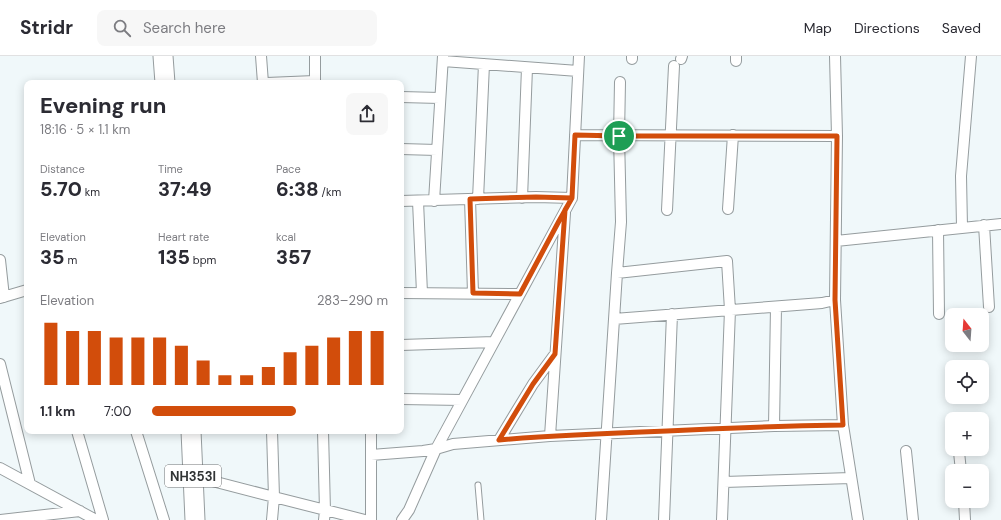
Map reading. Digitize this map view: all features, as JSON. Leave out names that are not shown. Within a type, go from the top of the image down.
[{"type":"highway","points":[[163,56],[165,80]]},
{"type":"highway","points":[[176,56],[178,80]]},
{"type":"highway","name":"NH353I","points":[[179,434],[183,520]]},
{"type":"highway","name":"NH353I","points":[[191,434],[195,520]]},
{"type":"street","points":[[261,56],[263,80]]},
{"type":"street","points":[[315,56],[315,80]]},
{"type":"street","points":[[402,520],[436,449],[572,198],[579,56]]},
{"type":"street","points":[[835,56],[837,136],[835,300],[843,425],[858,520]]},
{"type":"street","points":[[962,227],[961,176],[971,56]]},
{"type":"street","points":[[434,201],[443,59],[527,68],[578,71]]},
{"type":"street","points":[[667,210],[670,136],[679,60]]},
{"type":"street","points":[[473,293],[474,199],[484,64]]},
{"type":"street","points":[[522,198],[527,68]]},
{"type":"street","points":[[601,520],[621,222],[619,136],[620,82]]},
{"type":"street","points":[[404,97],[440,98]]},
{"type":"street","points":[[575,135],[837,136]]},
{"type":"street","points":[[728,209],[733,135]]},
{"type":"street","points":[[404,149],[437,150]]},
{"type":"street","points":[[404,201],[572,198]]},
{"type":"street","points":[[418,201],[422,293]]},
{"type":"street","points":[[550,436],[565,210]]},
{"type":"street","points":[[836,241],[1001,224]]},
{"type":"street","points":[[984,225],[989,307]]},
{"type":"street","points":[[938,230],[939,314]]},
{"type":"street","points":[[0,260],[2,297],[24,291]]},
{"type":"street","points":[[617,273],[727,261],[730,310],[722,520]]},
{"type":"street","points":[[404,293],[520,294]]},
{"type":"street","points":[[614,319],[822,303],[835,300]]},
{"type":"street","points":[[774,426],[776,306]]},
{"type":"street","points":[[664,520],[672,314]]},
{"type":"street","points":[[404,345],[494,342]]},
{"type":"street","points":[[499,440],[533,384],[555,354]]},
{"type":"street","points":[[0,364],[30,484]]},
{"type":"street","points":[[404,399],[462,400]]},
{"type":"street","points":[[371,455],[436,449],[453,444],[550,436],[774,426],[843,425]]},
{"type":"street","points":[[78,434],[102,520]]},
{"type":"street","points":[[137,434],[164,520]]},
{"type":"street","points":[[272,434],[274,497],[272,520]]},
{"type":"street","points":[[324,434],[324,515]]},
{"type":"street","points":[[371,434],[371,520]]},
{"type":"street","points":[[906,451],[913,520]]},
{"type":"street","points":[[0,468],[96,520]]},
{"type":"street","points":[[193,476],[274,497],[324,515],[365,520]]},
{"type":"street","points":[[724,482],[851,478]]},
{"type":"street","points":[[965,508],[966,520]]},
{"type":"street","points":[[0,520],[80,511]]},
{"type":"lane","points":[[478,485],[481,520]]},
{"type":"route","points":[[619,136],[575,135],[572,198],[565,210],[559,221],[520,294],[473,293],[470,199],[536,197],[572,198],[565,210],[555,354],[533,384],[499,440],[608,433],[774,426],[843,425],[835,300],[837,136],[619,136]]}]
